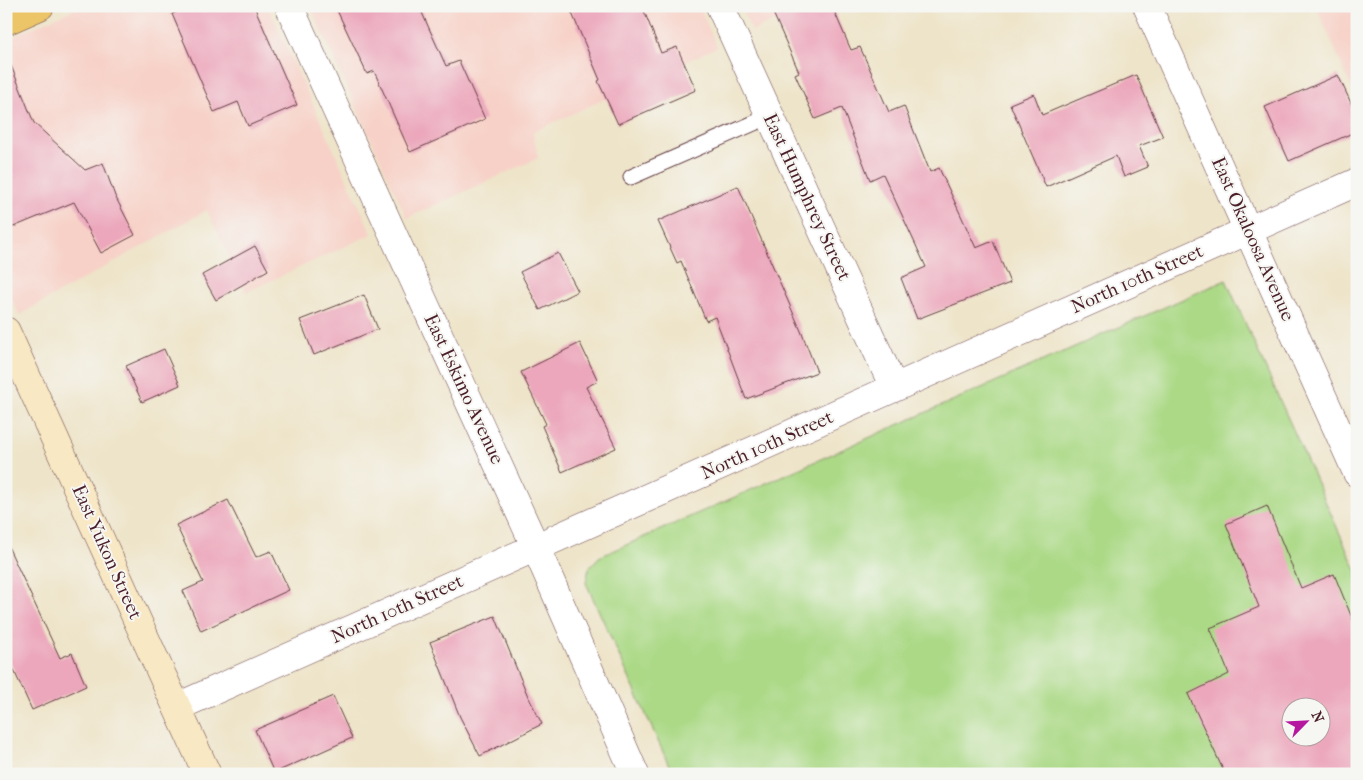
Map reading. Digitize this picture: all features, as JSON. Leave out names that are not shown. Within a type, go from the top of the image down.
[{"type":"main road","points":[[6,21],[40,6]]},
{"type":"street","name":"East Eskimo Avenue","points":[[289,6],[536,548],[635,774]]},
{"type":"street","name":"East Humphrey Street","points":[[720,6],[894,388]]},
{"type":"street","name":"East Okaloosa Avenue","points":[[1147,6],[1249,229],[1357,473]]},
{"type":"street","name":"North 10th Street","points":[[177,707],[1357,182]]},
{"type":"street","name":"East Yukon Street","points":[[6,331],[207,774]]},
{"type":"lane","points":[[631,177],[770,116]]},
{"type":"shaded area","points":[[82,6],[268,6],[372,234],[246,292],[207,210],[19,315],[6,286],[6,39]]},
{"type":"shaded area","points":[[310,6],[699,6],[717,47],[533,132],[538,158],[407,218]]},
{"type":"shaded area","points":[[740,6],[806,6],[752,31]]},
{"type":"shaded area","points":[[1316,6],[1357,6],[1357,98],[1348,79]]},
{"type":"green space","points":[[1226,280],[1357,572],[1357,774],[673,774],[586,583],[589,568],[599,557]]},
{"type":"building","points":[[190,6],[254,6],[297,105],[248,126],[238,102],[214,112],[172,14]]},
{"type":"building","points":[[335,6],[419,6],[446,66],[459,61],[485,119],[410,152],[374,71],[367,74]]},
{"type":"building","points":[[569,6],[642,6],[661,53],[677,47],[696,90],[618,124],[598,81],[600,80]]},
{"type":"building","points":[[770,6],[832,6],[851,50],[860,47],[889,112],[904,106],[930,172],[939,168],[976,248],[993,241],[1010,283],[917,319],[901,278],[926,267],[883,174],[870,180],[842,108],[815,119],[795,74],[799,72]]},
{"type":"building","points":[[6,58],[8,58],[34,123],[85,170],[103,163],[115,196],[135,235],[101,253],[74,202],[6,230]]},
{"type":"building","points":[[1136,75],[1163,137],[1139,146],[1148,167],[1124,177],[1116,156],[1046,187],[1010,104],[1034,94],[1042,115]]},
{"type":"building","points":[[1338,75],[1357,116],[1357,131],[1289,161],[1265,107]]},
{"type":"building","points":[[738,186],[817,372],[746,399],[715,317],[706,321],[681,261],[677,263],[658,221]]},
{"type":"building","points":[[255,246],[268,270],[216,300],[202,275]]},
{"type":"building","points":[[558,253],[578,291],[540,310],[520,272]]},
{"type":"building","points":[[364,295],[378,329],[314,355],[300,320]]},
{"type":"building","points":[[580,343],[598,381],[586,387],[616,448],[562,472],[542,426],[546,424],[521,372]]},
{"type":"building","points":[[164,349],[180,385],[142,402],[126,366]]},
{"type":"building","points":[[228,500],[256,557],[271,551],[289,590],[201,631],[183,591],[203,582],[176,525]]},
{"type":"building","points":[[1267,506],[1301,588],[1334,574],[1357,630],[1357,774],[1225,774],[1188,694],[1229,674],[1210,628],[1259,607],[1226,524]]},
{"type":"building","points":[[6,542],[60,658],[72,653],[86,686],[32,710],[6,653]]},
{"type":"building","points":[[495,616],[527,694],[542,724],[480,756],[460,717],[430,642]]},
{"type":"building","points":[[333,696],[352,738],[274,773],[255,730]]}]
